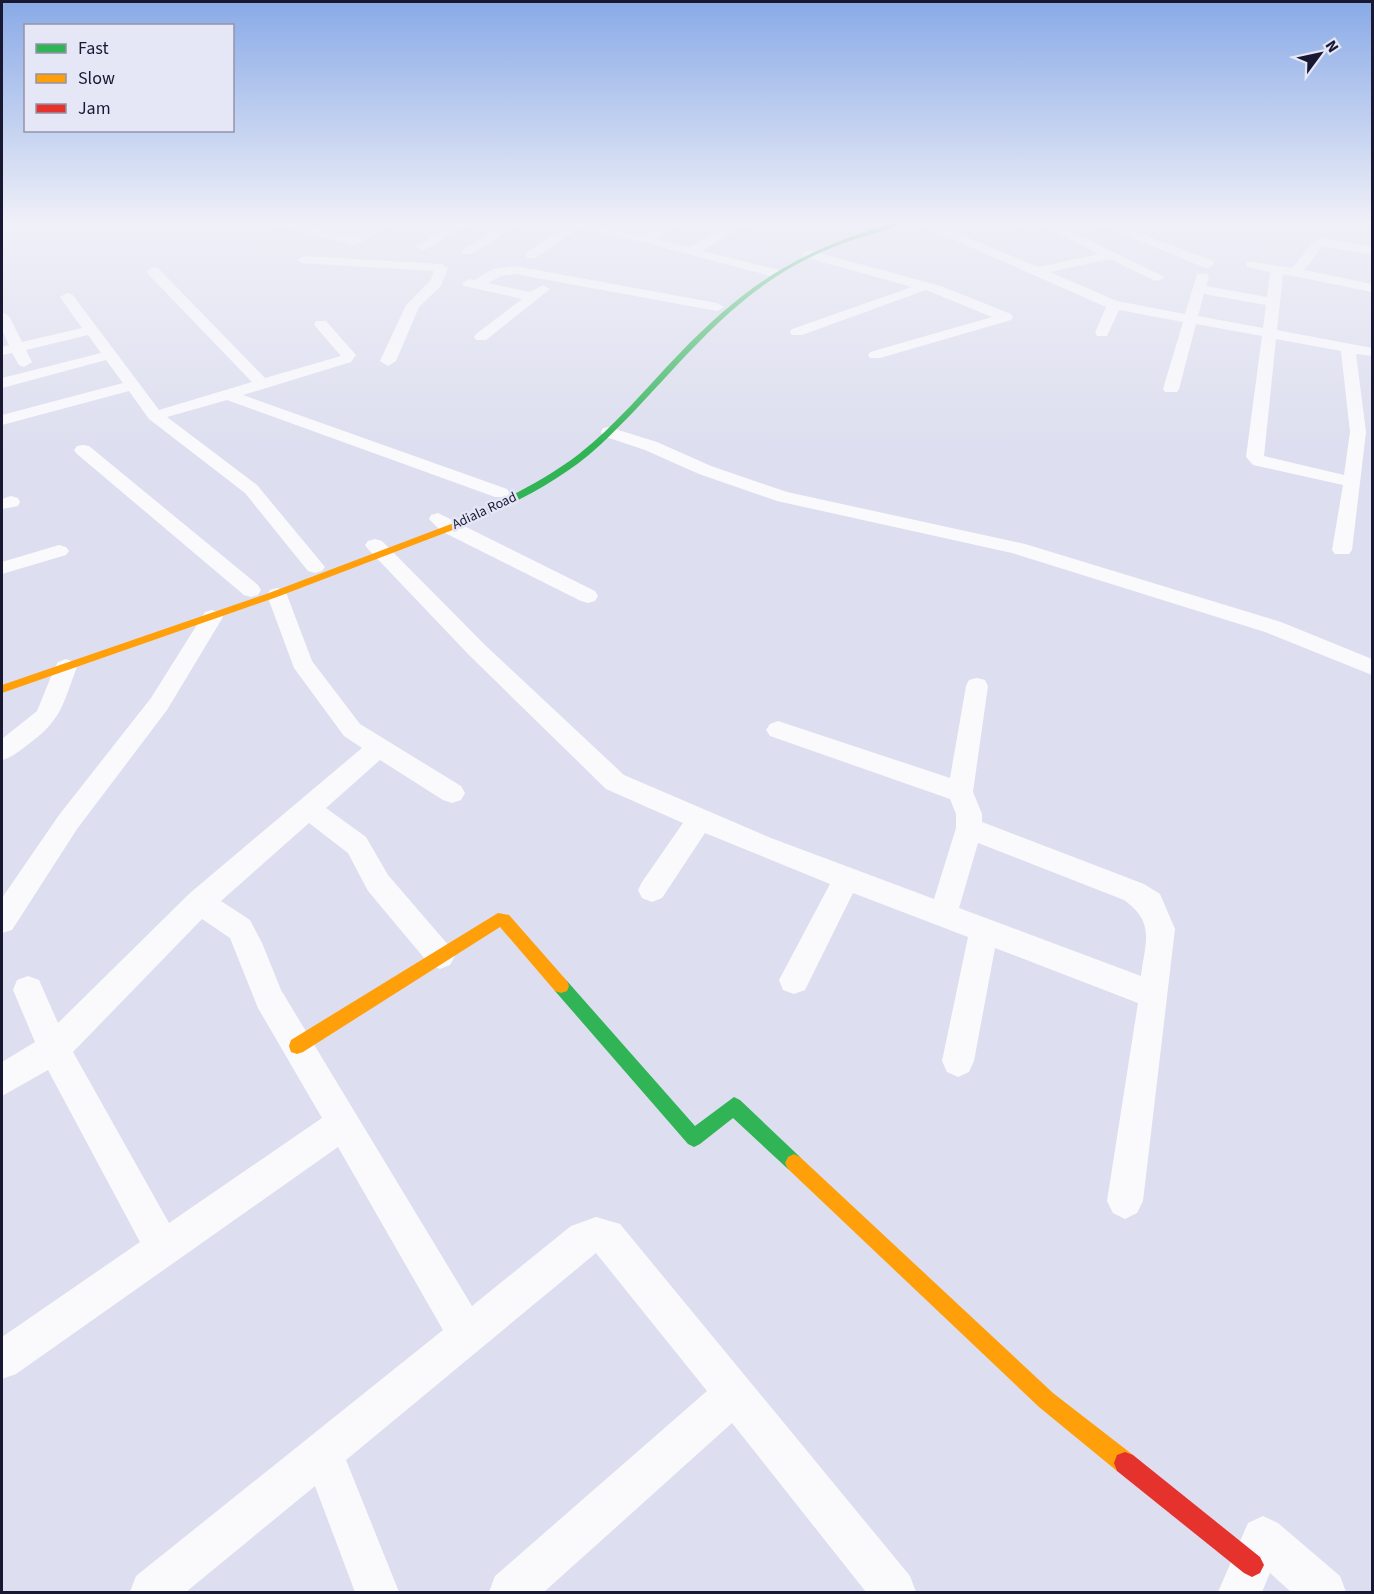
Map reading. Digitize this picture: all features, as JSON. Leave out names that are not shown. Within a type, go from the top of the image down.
[{"type":"main road","name":"Adiala Road","points":[[443,523],[535,477],[602,427],[717,307],[731,297]]},
{"type":"main road","name":"Adiala Road","points":[[2,689],[277,595],[378,549],[547,480],[572,464],[609,432],[739,297]]},
{"type":"main road","name":"Adiala Road","points":[[2,677],[315,567],[378,549]]},
{"type":"main road","points":[[297,1046],[498,920],[504,920],[694,1138],[734,1106],[1046,1400],[1246,1579]]},
{"type":"street","points":[[67,297],[155,416],[250,489],[315,567]]},
{"type":"street","points":[[178,297],[263,385]]},
{"type":"street","points":[[388,361],[413,305],[425,297]]},
{"type":"street","points":[[481,337],[532,297]]},
{"type":"street","points":[[664,297],[717,307]]},
{"type":"street","points":[[797,332],[894,297]]},
{"type":"street","points":[[875,356],[1006,317],[955,297]]},
{"type":"street","points":[[1093,297],[1114,305],[1372,352]]},
{"type":"street","points":[[1171,389],[1197,297]]},
{"type":"street","points":[[1259,297],[1272,302]]},
{"type":"street","points":[[1273,297],[1255,457],[1259,461],[1353,482]]},
{"type":"street","points":[[1102,333],[1114,305]]},
{"type":"street","points":[[2,316],[9,349],[32,375]]},
{"type":"street","points":[[155,416],[346,359],[349,355],[321,324]]},
{"type":"street","points":[[9,349],[90,330]]},
{"type":"street","points":[[1342,550],[1353,482],[1365,433],[1348,348]]},
{"type":"street","points":[[2,383],[109,355]]},
{"type":"street","points":[[2,420],[133,385]]},
{"type":"street","points":[[229,394],[501,493]]},
{"type":"street","points":[[609,432],[651,446],[705,470],[783,497],[1018,548],[1273,627],[1372,667]]},
{"type":"street","points":[[83,450],[251,590]]},
{"type":"street","points":[[443,523],[588,596]]},
{"type":"street","points":[[378,549],[477,650],[615,782],[762,846],[1154,994]]},
{"type":"street","points":[[2,568],[59,551]]},
{"type":"street","points":[[277,595],[302,663],[352,730],[452,793]]},
{"type":"street","points":[[2,921],[68,822],[159,704],[212,617]]},
{"type":"street","points":[[2,751],[47,716],[66,667]]},
{"type":"street","points":[[943,915],[969,828],[969,814],[960,792],[977,686]]},
{"type":"street","points":[[778,730],[960,792]]},
{"type":"street","points":[[2,1080],[54,1049],[200,902],[379,747]]},
{"type":"street","points":[[308,808],[357,845],[378,883],[440,956]]},
{"type":"street","points":[[652,890],[700,819]]},
{"type":"street","points":[[969,828],[1134,892],[1150,903],[1161,929],[1125,1201]]},
{"type":"street","points":[[794,980],[847,879]]},
{"type":"street","points":[[200,902],[240,929],[248,943],[269,998],[468,1336]]},
{"type":"street","points":[[958,1061],[984,930]]},
{"type":"street","points":[[28,990],[54,1049],[163,1248]]},
{"type":"street","points":[[2,1360],[342,1124]]},
{"type":"street","points":[[152,1593],[584,1239],[597,1235],[607,1237],[894,1593]]},
{"type":"street","points":[[511,1593],[734,1394]]},
{"type":"street","points":[[323,1454],[377,1593]]},
{"type":"street","points":[[1246,1579],[1263,1538],[1324,1593]]},
{"type":"traffic: fast","points":[[467,521],[534,487],[566,467],[596,444],[701,335],[743,297]]},
{"type":"traffic: fast","points":[[561,986],[694,1138],[734,1106],[794,1163]]},
{"type":"traffic: slow","points":[[2,689],[273,595],[467,521]]},
{"type":"traffic: slow","points":[[297,1046],[498,920],[504,920],[561,986]]},
{"type":"traffic: slow","points":[[794,1163],[1046,1400],[1125,1463]]},
{"type":"traffic: jam","points":[[1125,1463],[1252,1565]]}]
